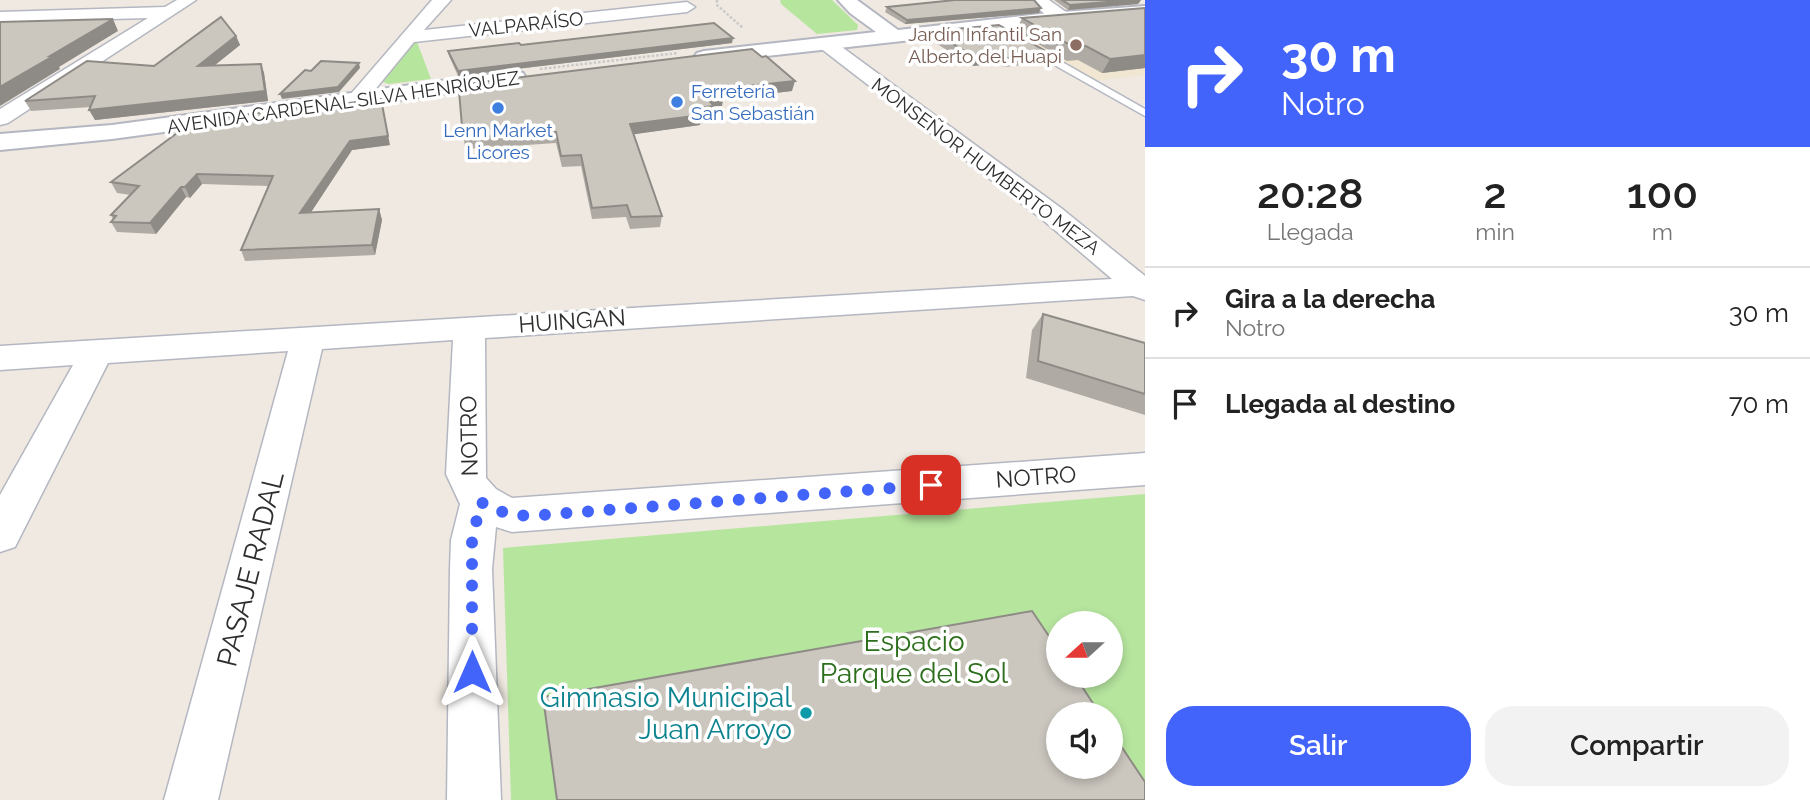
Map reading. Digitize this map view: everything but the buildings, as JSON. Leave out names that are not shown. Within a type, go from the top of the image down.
[{"type":"street","points":[[0,118],[188,0]]},
{"type":"street","points":[[357,99],[407,37],[434,6],[443,0]]},
{"type":"street","points":[[847,0],[893,35]]},
{"type":"street","points":[[1040,0],[1050,10],[1064,17]]},
{"type":"street","name":"VALPARAÍSO","points":[[407,37],[687,7]]},
{"type":"street","points":[[0,17],[168,12]]},
{"type":"street","points":[[684,56],[893,35],[1000,29],[1064,17],[1145,12]]},
{"type":"street","name":"MONSEÑOR HUMBERTO MEZA","points":[[825,43],[1061,221],[1143,288]]},
{"type":"street","name":"AVENIDA CARDENAL SILVA HENRÍQUEZ","points":[[0,142],[111,132],[530,74]]},
{"type":"street","name":"HUINGAN","points":[[0,358],[1143,288]]},
{"type":"street","name":"NOTRO","points":[[469,328],[465,474],[470,489],[481,502],[495,511],[512,515],[529,516],[1145,469]]},
{"type":"street","name":"PASAJE RADAL","points":[[191,800],[309,338]]},
{"type":"street","points":[[0,534],[97,352]]},
{"type":"street","points":[[474,800],[471,559],[472,540],[481,502]]},
{"type":"lane","points":[[1025,44],[1145,113]]},
{"type":"path","points":[[530,74],[684,56]]},
{"type":"shaded area","name":"Jardín Infantil San Alberto del Huapi","points":[[1078,25],[1145,59],[1145,75],[1095,81],[1010,31]]},
{"type":"green space","points":[[780,0],[832,0],[858,25],[857,30],[817,34],[781,4]]},
{"type":"green space","points":[[417,42],[431,79],[388,84],[382,81],[412,43]]},
{"type":"green space","name":"Espacio Parque del Sol","points":[[1145,494],[1145,800],[511,800],[503,548]]},
{"type":"place","name":"Jardín Infantil San Alberto del Huapi","points":[[1076,45]]},
{"type":"place","name":"Ferretería San Sebastián","points":[[677,102]]},
{"type":"place","name":"Lenn Market Licores","points":[[498,108]]},
{"type":"place","name":"Gimnasio Municipal Juan Arroyo","points":[[806,713]]},
{"type":"route","points":[[472,672],[472,540],[481,502],[495,511],[529,516],[931,485]]}]
